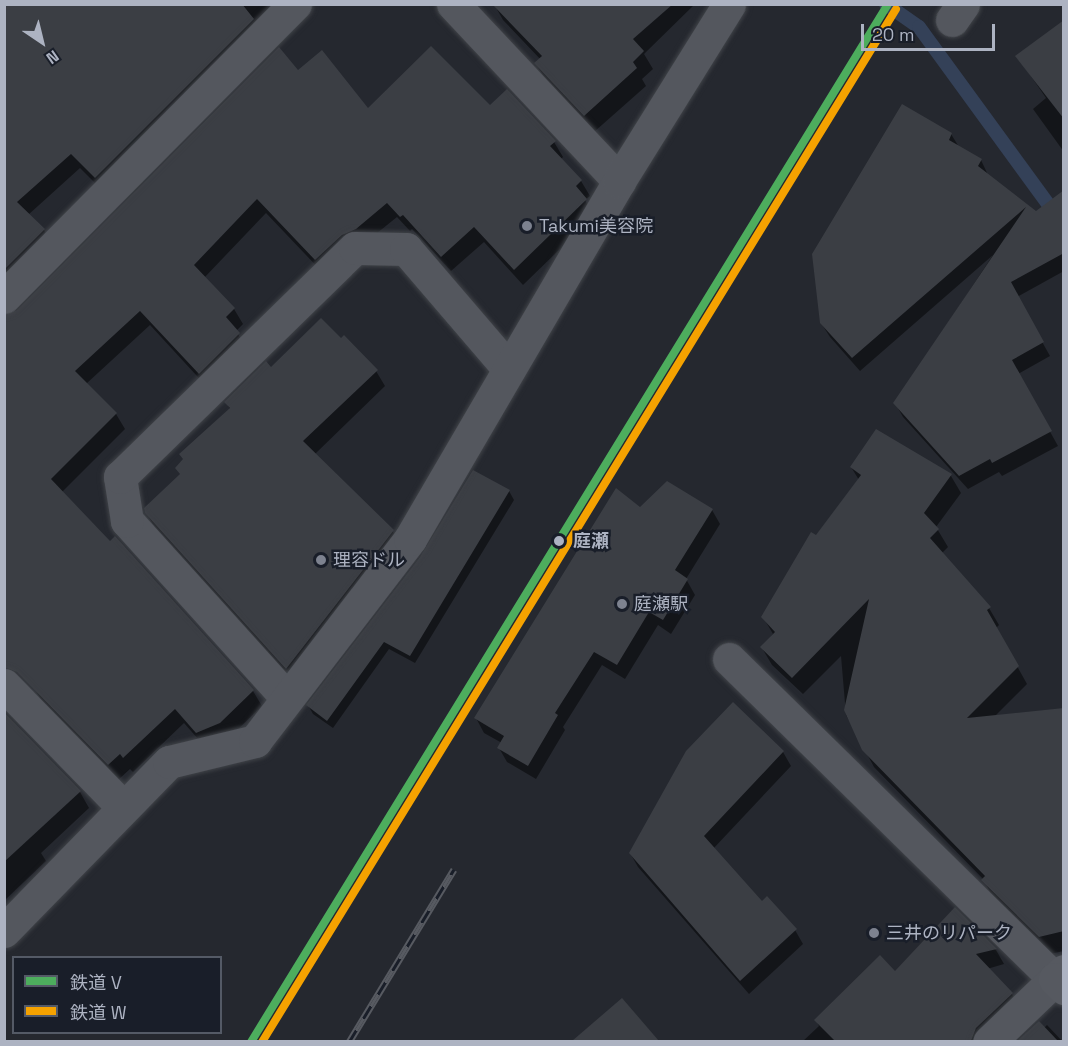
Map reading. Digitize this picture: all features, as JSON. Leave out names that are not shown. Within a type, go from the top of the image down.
[{"type":"street","points":[[4,297],[295,4]]},
{"type":"street","points":[[453,4],[619,181]]},
{"type":"street","points":[[4,931],[169,762],[255,741],[410,539],[619,181],[729,4]]},
{"type":"street","points":[[287,698],[127,520],[120,477],[355,248],[406,249],[509,369]]},
{"type":"street","points":[[729,659],[1061,979],[989,1041]]},
{"type":"street","points":[[4,685],[123,807]]},
{"type":"building","points":[[4,4],[242,4],[254,19],[95,178],[71,154],[17,202],[45,229],[4,270]]},
{"type":"building","points":[[492,4],[673,4],[633,39],[644,51],[633,62],[637,68],[584,116],[534,63],[542,56]]},
{"type":"building","points":[[1064,20],[1064,119],[1015,56]]},
{"type":"building","points":[[431,46],[490,105],[507,89],[556,141],[550,146],[582,180],[576,186],[587,199],[514,270],[474,227],[441,257],[403,215],[400,217],[387,203],[356,229],[342,235],[315,260],[257,199],[194,265],[235,308],[226,317],[240,333],[199,374],[140,311],[75,371],[117,413],[51,479],[110,541],[115,536],[254,690],[220,723],[196,733],[175,709],[123,758],[120,754],[108,765],[17,672],[4,667],[4,315],[17,310],[279,47],[298,70],[322,50],[368,108]]},
{"type":"building","points":[[902,104],[952,133],[949,140],[982,159],[978,166],[1036,211],[1064,190],[1064,253],[1011,282],[1044,342],[1012,360],[1052,431],[992,463],[990,459],[959,476],[893,403],[1026,207],[852,358],[820,323],[812,254]]},
{"type":"building","points":[[321,318],[341,338],[344,335],[378,370],[303,441],[394,530],[286,669],[145,513],[144,508],[180,474],[175,468],[183,459],[179,454],[230,408],[224,402],[266,361],[271,367]]},
{"type":"building","points":[[876,429],[952,474],[924,513],[939,529],[930,538],[991,607],[987,610],[1019,666],[967,718],[1064,708],[1064,931],[1039,937],[981,880],[985,876],[862,750],[844,710],[869,599],[792,678],[760,647],[775,632],[761,617],[811,532],[816,535],[861,475],[850,467]]},
{"type":"building","points":[[473,470],[510,490],[410,656],[384,642],[327,721],[306,705],[420,557]]},
{"type":"building","points":[[667,481],[713,509],[675,570],[688,579],[663,620],[649,612],[617,665],[594,652],[555,713],[558,715],[528,766],[497,748],[504,736],[474,718],[616,488],[640,507]]},
{"type":"building","points":[[733,702],[784,751],[704,836],[762,901],[767,896],[797,929],[740,981],[629,853],[686,751]]},
{"type":"building","points":[[4,712],[81,791],[4,862]]},
{"type":"building","points":[[955,907],[997,949],[976,954],[1013,993],[976,1028],[971,1041],[835,1041],[814,1020],[880,955],[895,971]]},
{"type":"building","points":[[622,998],[659,1041],[572,1041]]},
{"type":"building","points":[[1039,1021],[1058,1041],[1017,1041]]},
{"type":"waterway","points":[[886,4],[919,27],[1057,216]]},
{"type":"railway","points":[[349,1042],[454,869]]},
{"type":"rail line","name":"V","points":[[251,1042],[888,4]]},
{"type":"rail line","name":"W","points":[[262,1042],[896,9]]},
{"type":"place","name":"Takumi美容院","points":[[527,226]]},
{"type":"place","name":"庭瀬","points":[[559,541]]},
{"type":"place","name":"理容ドル","points":[[321,560]]},
{"type":"place","name":"庭瀬駅","points":[[622,604]]},
{"type":"place","name":"三井のリパーク","points":[[874,933]]}]
